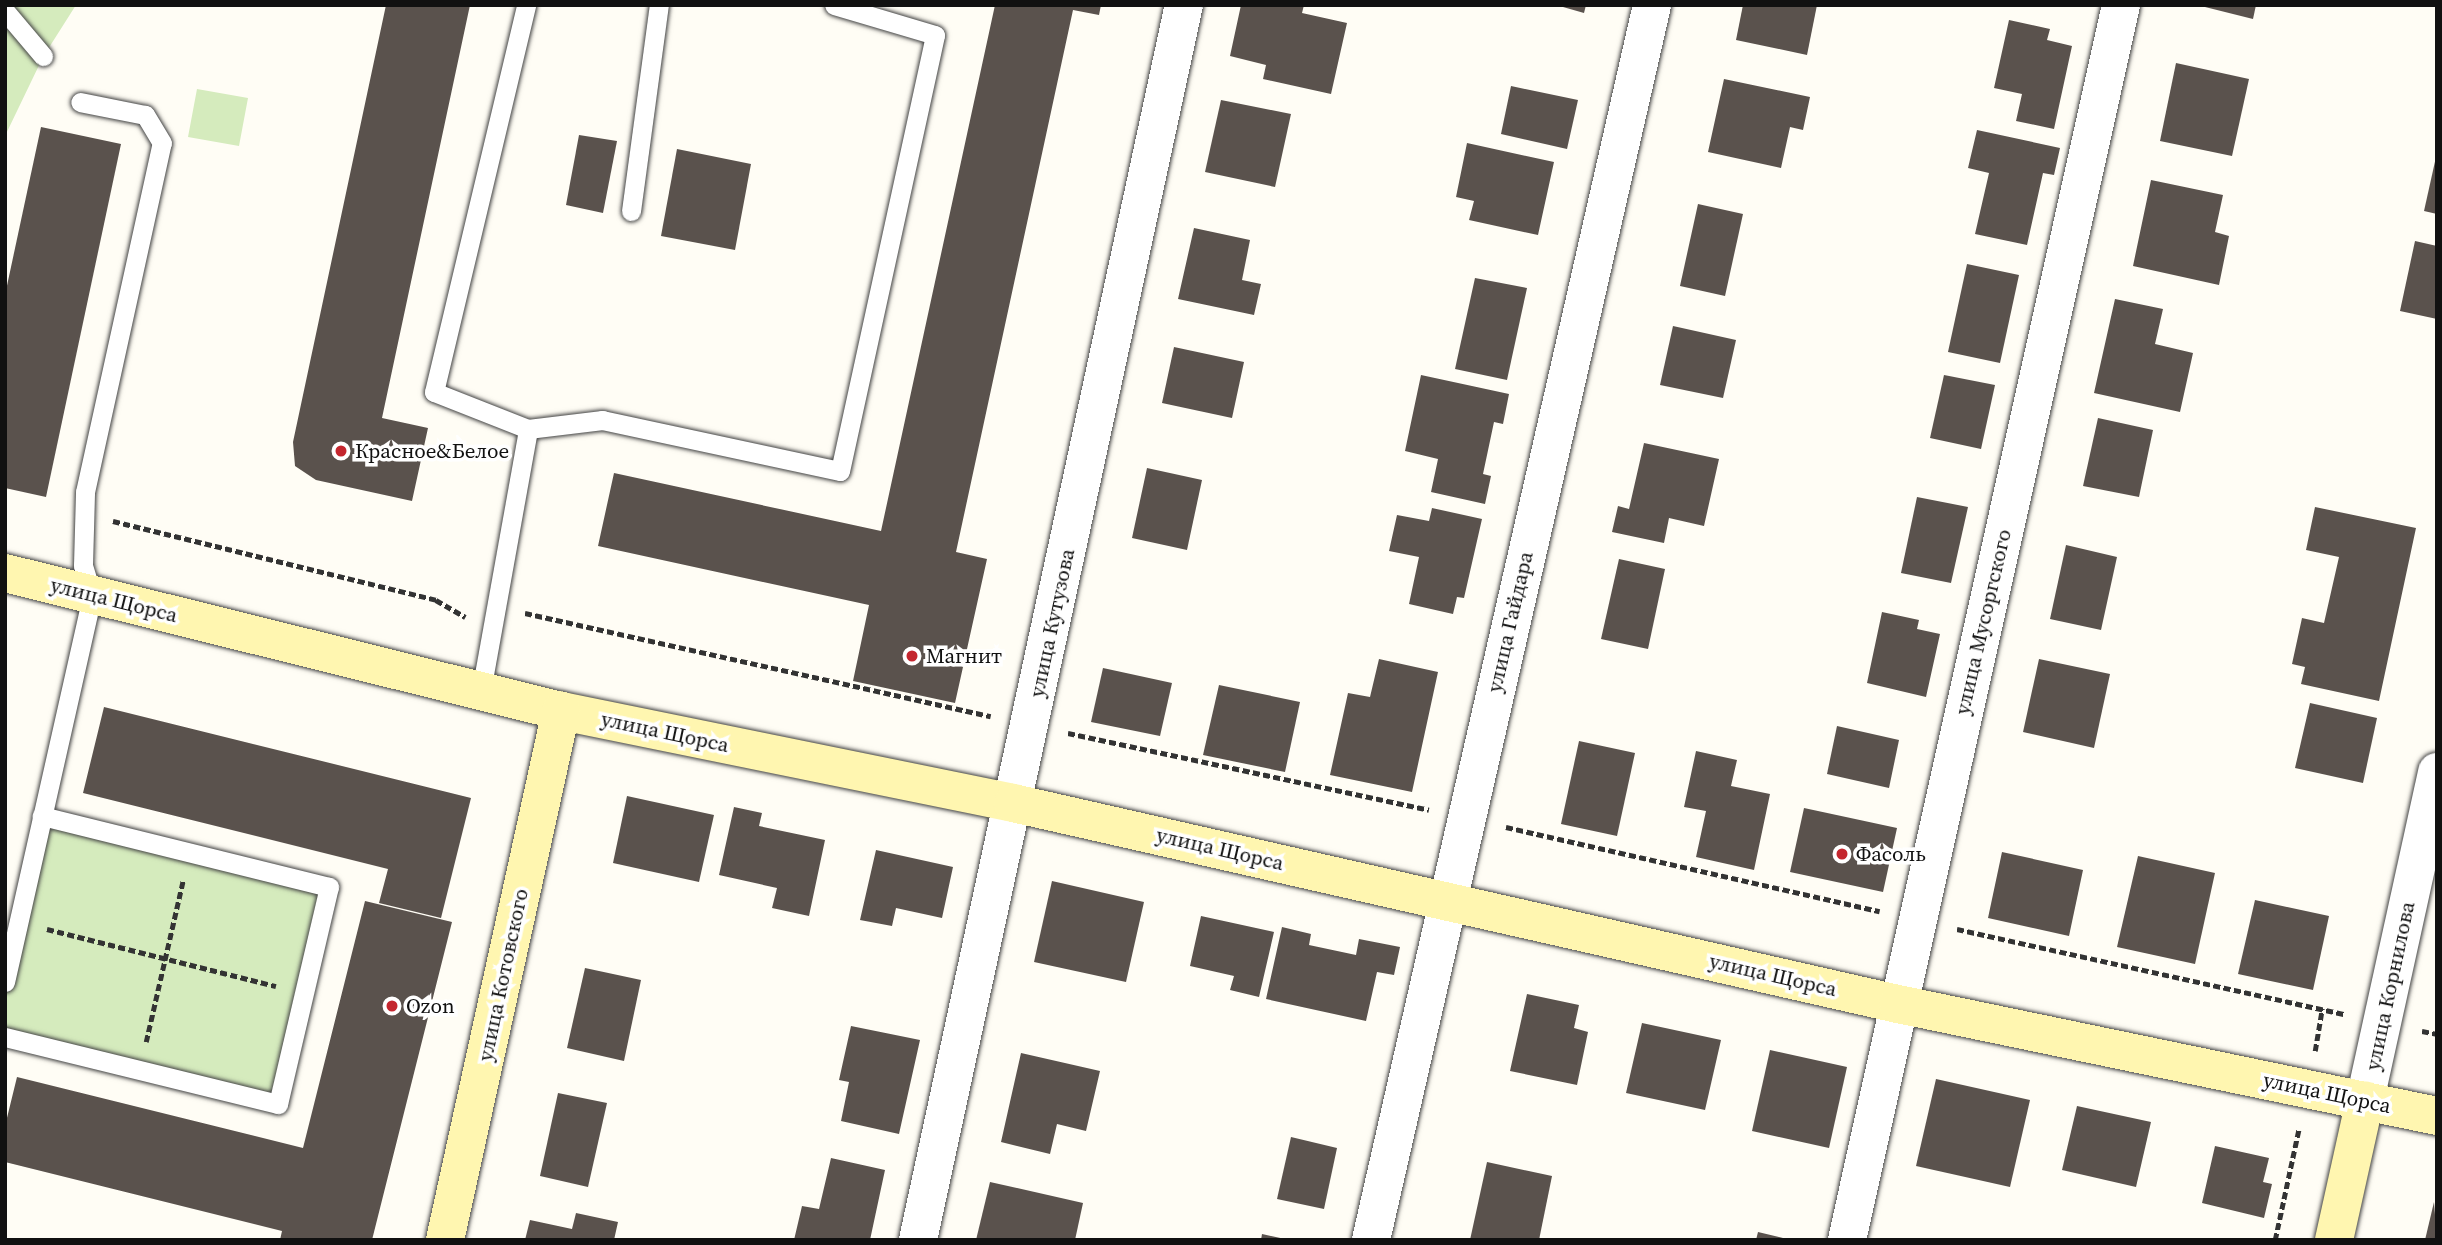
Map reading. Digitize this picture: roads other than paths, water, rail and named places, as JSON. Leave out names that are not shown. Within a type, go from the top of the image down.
[{"type":"street","name":"улица Кутузова","points":[[918,1240],[1184,5]]},
{"type":"street","name":"улица Гайдара","points":[[1371,1240],[1446,900],[1652,5]]},
{"type":"street","name":"улица Мусоргского","points":[[1847,1240],[2121,5]]},
{"type":"street","name":"улица Щорса","points":[[5,573],[561,711],[1013,803],[1898,1004],[2437,1116]]},
{"type":"street","name":"улица Котовского","points":[[445,1240],[561,711]]},
{"type":"street","name":"улица Корнилова","points":[[2334,1240],[2437,772]]},
{"type":"lane","points":[[526,5],[434,392],[528,429],[602,420],[839,471],[935,35],[834,5]]},
{"type":"lane","points":[[631,211],[659,5]]},
{"type":"lane","points":[[5,11],[43,57]]},
{"type":"lane","points":[[5,982],[92,595],[83,565],[82,513],[162,144],[145,115],[80,102]]},
{"type":"lane","points":[[481,691],[528,429]]},
{"type":"lane","points":[[5,1037],[278,1104],[329,887],[43,816]]},
{"type":"place","name":"Красное&Белое","points":[[341,451]]},
{"type":"place","name":"Магнит","points":[[912,656]]},
{"type":"place","name":"Фасоль","points":[[1842,854]]},
{"type":"place","name":"Ozon","points":[[392,1006]]}]
